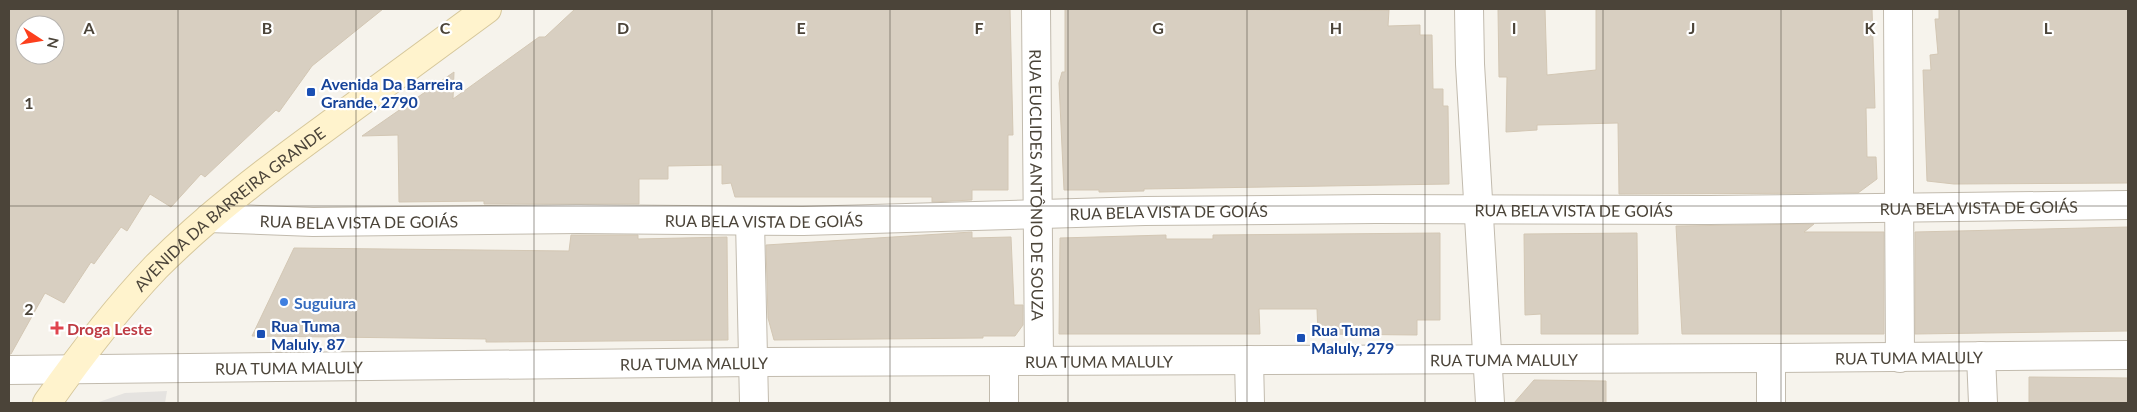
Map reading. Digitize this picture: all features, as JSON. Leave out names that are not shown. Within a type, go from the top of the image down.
[{"type":"main road","name":"AVENIDA DA BARREIRA GRANDE","points":[[47,403],[70,370],[115,314],[156,268],[209,218],[248,185],[480,10]]},
{"type":"street","name":"RUA EUCLIDES ANTÔNIO DE SOUZA","points":[[1036,9],[1039,361]]},
{"type":"street","points":[[1469,9],[1470,64],[1490,403]]},
{"type":"street","points":[[1898,9],[1900,358]]},
{"type":"street","name":"RUA BELA VISTA DE GOIÁS","points":[[209,218],[312,222],[578,219],[803,222],[1038,214],[1366,209],[1480,211],[2128,205]]},
{"type":"street","points":[[750,221],[754,403]]},
{"type":"street","name":"RUA TUMA MALULY","points":[[9,370],[754,362],[1900,358],[2128,355]]},
{"type":"street","points":[[1981,356],[1982,403]]},
{"type":"street","points":[[1771,358],[1771,403]]},
{"type":"street","points":[[1249,360],[1250,403]]},
{"type":"street","points":[[1004,361],[1004,403]]},
{"type":"shaded area","points":[[167,391],[165,403],[96,403],[125,393]]},
{"type":"building","points":[[9,9],[383,9],[312,66],[279,112],[276,110],[205,177],[201,174],[171,207],[150,194],[127,231],[121,227],[94,264],[91,262],[64,303],[45,293],[11,354],[9,354]]},
{"type":"building","points":[[575,9],[1010,9],[1013,135],[1008,135],[1008,190],[972,190],[972,200],[932,202],[932,197],[735,197],[731,183],[722,184],[722,165],[668,166],[668,179],[639,179],[639,204],[484,204],[484,201],[399,202],[398,135],[362,136],[454,72],[453,99],[539,37],[545,37]]},
{"type":"building","points":[[1065,9],[1389,10],[1388,26],[1420,25],[1420,35],[1432,35],[1433,89],[1443,89],[1443,106],[1448,106],[1449,184],[1144,189],[1144,191],[1099,192],[1099,190],[1064,190],[1059,83],[1062,72],[1065,72]]},
{"type":"building","points":[[1498,9],[1545,9],[1547,75],[1596,70],[1596,9],[1872,9],[1875,108],[1866,108],[1867,157],[1876,157],[1877,179],[1858,193],[1619,194],[1618,123],[1537,125],[1537,130],[1506,132],[1507,77],[1499,77]]},
{"type":"building","points":[[1939,9],[2128,9],[2128,183],[1954,184],[1927,181],[1923,70],[1931,70],[1930,55],[1938,54],[1935,19],[1939,19]]},
{"type":"building","points":[[1814,224],[1804,232],[1884,232],[1884,334],[1682,334],[1676,226]]},
{"type":"building","points":[[2128,227],[2128,331],[1915,334],[1915,232]]},
{"type":"building","points":[[972,232],[972,238],[1011,237],[1014,305],[1023,305],[1023,325],[1015,336],[774,340],[768,318],[766,245]]},
{"type":"building","points":[[1440,233],[1440,320],[1417,320],[1417,335],[1318,334],[1317,309],[1259,309],[1260,334],[1059,334],[1060,238],[1166,235],[1166,239],[1213,239],[1213,235]]},
{"type":"building","points":[[1637,233],[1638,334],[1541,334],[1541,314],[1525,315],[1524,234]]},
{"type":"building","points":[[571,235],[638,235],[638,239],[727,237],[728,340],[486,342],[486,339],[252,336],[294,248],[569,251]]},
{"type":"building","points":[[2029,377],[2128,378],[2128,403],[2029,403]]},
{"type":"building","points":[[1534,380],[1606,381],[1606,403],[1514,403]]},
{"type":"place","name":"Avenida Da Barreira Grande, 2790","points":[[311,92]]},
{"type":"place","name":"Suguiura","points":[[284,302]]},
{"type":"place","name":"Droga Leste","points":[[57,328]]},
{"type":"place","name":"Rua Tuma Maluly, 87","points":[[261,334]]},
{"type":"place","name":"Rua Tuma Maluly, 279","points":[[1301,338]]}]
